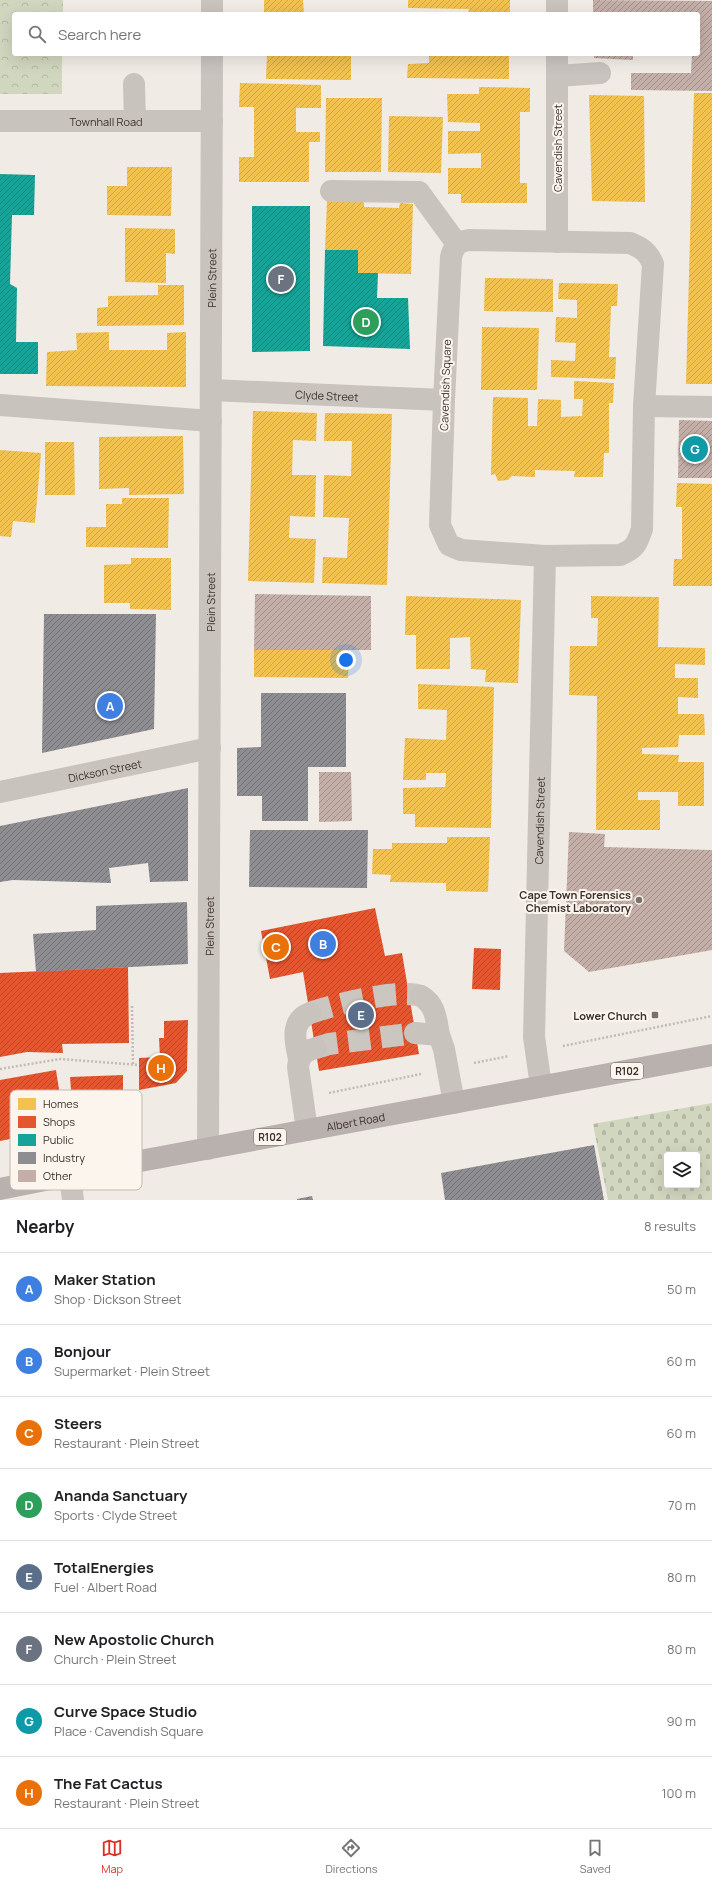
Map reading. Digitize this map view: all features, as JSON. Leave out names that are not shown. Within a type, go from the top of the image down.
[{"type":"main road","name":"Albert Road","points":[[142,1161],[712,1055]]},
{"type":"main road","name":"Albert Road","points":[[0,1189],[10,1187]]},
{"type":"street","points":[[212,0],[212,12]]},
{"type":"street","points":[[557,0],[557,12]]},
{"type":"street","name":"Plein Street","points":[[208,1149],[212,56]]},
{"type":"street","name":"Cavendish Street","points":[[556,242],[557,56]]},
{"type":"street","points":[[557,76],[600,73]]},
{"type":"street","points":[[134,84],[135,121]]},
{"type":"street","name":"Townhall Road","points":[[0,121],[212,121]]},
{"type":"street","points":[[331,191],[419,192],[457,244]]},
{"type":"street","name":"Cavendish Square","points":[[469,240],[630,243],[643,248],[650,256],[653,264],[644,406],[642,529],[637,543],[630,551],[620,555],[545,556],[461,550],[450,545],[440,525],[451,257],[454,247],[457,244],[460,241],[469,240]]},
{"type":"street","name":"Clyde Street","points":[[211,390],[444,400]]},
{"type":"street","points":[[0,405],[211,421]]},
{"type":"street","points":[[644,406],[712,407]]},
{"type":"street","name":"Cavendish Street","points":[[541,1086],[534,1037],[545,556]]},
{"type":"street","name":"Dickson Street","points":[[0,792],[210,748]]},
{"type":"street","points":[[421,996],[429,1000],[434,1008],[439,1035],[444,1049],[454,1102]]},
{"type":"street","points":[[307,1130],[298,1066],[307,1053],[296,1045],[295,1027],[302,1016],[310,1013]]},
{"type":"street","points":[[415,1033],[439,1035]]},
{"type":"street","points":[[72,1190],[73,1200]]},
{"type":"path","points":[[132,1006],[133,1065]]},
{"type":"path","points":[[0,1069],[60,1059],[139,1066]]},
{"type":"green space","points":[[0,0],[63,0],[63,12],[12,12],[12,56],[62,56],[62,94],[0,94]]},
{"type":"green space","points":[[712,1103],[712,1200],[608,1200],[593,1124]]},
{"type":"building: Homes","points":[[264,0],[303,0],[304,12],[264,12]]},
{"type":"building: Homes","points":[[408,0],[510,0],[510,12],[468,12],[469,9],[408,8]]},
{"type":"building: Homes","points":[[267,56],[351,56],[351,80],[266,79]]},
{"type":"building: Homes","points":[[429,56],[509,56],[509,79],[407,78],[408,64],[429,63]]},
{"type":"building: Homes","points":[[240,83],[321,85],[321,108],[296,108],[296,132],[320,132],[320,142],[309,142],[309,182],[239,182],[239,157],[254,157],[254,107],[239,107]]},
{"type":"building: Homes","points":[[479,87],[530,88],[530,112],[520,112],[520,183],[527,183],[527,203],[461,203],[461,194],[448,194],[448,168],[481,168],[481,153],[448,154],[448,131],[480,131],[480,123],[448,122],[447,94],[479,94]]},
{"type":"building: Homes","points":[[694,93],[712,93],[712,384],[686,384]]},
{"type":"building: Homes","points":[[589,95],[644,96],[645,202],[592,201]]},
{"type":"building: Homes","points":[[326,98],[382,98],[381,172],[325,172]]},
{"type":"building: Homes","points":[[389,116],[443,117],[441,173],[388,172]]},
{"type":"building: Homes","points":[[127,167],[172,167],[171,216],[107,215],[107,186],[127,186]]},
{"type":"building: Homes","points":[[327,201],[364,202],[364,207],[399,208],[400,203],[413,204],[411,274],[358,273],[358,250],[325,250]]},
{"type":"building: Homes","points":[[125,228],[175,229],[175,254],[166,253],[166,283],[125,282]]},
{"type":"building: Homes","points":[[485,278],[553,279],[553,312],[484,311]]},
{"type":"building: Homes","points":[[559,283],[618,284],[617,306],[611,306],[609,357],[616,357],[615,379],[551,377],[551,360],[575,361],[576,343],[555,342],[556,317],[577,318],[577,300],[558,299]]},
{"type":"building: Homes","points":[[158,285],[184,285],[184,325],[97,326],[97,308],[108,307],[108,296],[158,295]]},
{"type":"building: Homes","points":[[482,327],[539,328],[537,390],[481,390]]},
{"type":"building: Homes","points":[[109,332],[109,350],[167,350],[167,333],[186,332],[186,387],[46,386],[47,352],[77,350],[76,333]]},
{"type":"building: Homes","points":[[574,381],[614,383],[613,403],[609,403],[609,453],[604,453],[603,477],[574,477],[575,471],[535,470],[535,477],[512,476],[508,480],[498,481],[495,474],[491,475],[493,397],[528,398],[528,426],[537,426],[538,399],[561,400],[561,417],[582,416],[583,399],[574,399]]},
{"type":"building: Homes","points":[[253,411],[317,413],[316,441],[293,440],[292,475],[316,475],[315,517],[290,516],[289,538],[316,539],[314,583],[248,581]]},
{"type":"building: Homes","points":[[325,413],[392,414],[387,585],[322,583],[323,557],[347,558],[349,518],[323,517],[324,475],[351,476],[352,441],[324,441]]},
{"type":"building: Homes","points":[[183,436],[184,494],[129,495],[129,488],[99,489],[99,437]]},
{"type":"building: Homes","points":[[45,442],[74,442],[75,495],[45,495]]},
{"type":"building: Homes","points":[[0,450],[41,453],[35,523],[13,521],[11,537],[0,536]]},
{"type":"building: Homes","points":[[677,483],[712,484],[712,586],[673,586],[674,559],[682,559],[682,507],[676,507]]},
{"type":"building: Homes","points":[[122,498],[169,498],[168,548],[86,547],[86,527],[106,527],[106,504],[122,504]]},
{"type":"building: Homes","points":[[131,558],[171,558],[171,610],[130,609],[130,603],[104,603],[104,565],[131,564]]},
{"type":"building: Homes","points":[[406,596],[521,600],[518,683],[485,682],[486,670],[471,669],[470,637],[450,638],[450,669],[416,669],[416,635],[405,635]]},
{"type":"building: Homes","points":[[591,596],[659,597],[658,647],[705,648],[705,665],[675,664],[675,678],[698,678],[698,698],[678,697],[678,714],[704,714],[705,735],[679,735],[678,747],[642,748],[642,754],[679,755],[678,762],[704,762],[704,806],[678,806],[678,792],[638,792],[638,800],[660,800],[660,830],[596,830],[597,696],[569,695],[570,646],[597,646],[598,618],[591,618]]},
{"type":"building: Homes","points":[[254,650],[349,650],[348,678],[254,677]]},
{"type":"building: Homes","points":[[418,684],[494,687],[491,828],[415,827],[415,814],[403,814],[403,788],[445,787],[446,780],[446,773],[426,773],[426,780],[403,780],[405,738],[446,740],[447,710],[418,709]]},
{"type":"building: Homes","points":[[447,837],[490,837],[488,892],[446,891],[446,883],[390,882],[391,875],[372,874],[373,849],[392,849],[392,843],[447,843]]},
{"type":"building: Shops","points":[[375,908],[385,956],[402,953],[419,1054],[319,1071],[303,972],[270,979],[261,931]]},
{"type":"building: Shops","points":[[474,948],[501,949],[500,990],[472,989]]},
{"type":"building: Shops","points":[[128,967],[129,1043],[62,1044],[63,1053],[27,1052],[0,1057],[0,973]]},
{"type":"building: Shops","points":[[188,1020],[187,1071],[176,1083],[139,1090],[139,1058],[160,1057],[159,1038],[164,1038],[164,1021]]},
{"type":"building: Shops","points":[[56,1070],[59,1090],[10,1090],[10,1139],[0,1141],[0,1080]]},
{"type":"building: Shops","points":[[123,1075],[123,1090],[71,1090],[70,1077]]},
{"type":"building: Public","points":[[0,174],[35,175],[34,215],[12,215],[10,284],[17,288],[16,342],[38,342],[38,374],[0,374]]},
{"type":"building: Public","points":[[252,206],[310,206],[310,351],[252,352]]},
{"type":"building: Public","points":[[325,250],[358,250],[358,273],[378,273],[377,298],[408,298],[410,349],[323,346]]},
{"type":"building: Industry","points":[[44,614],[156,614],[154,729],[42,753]]},
{"type":"building: Industry","points":[[261,693],[346,693],[346,767],[308,767],[308,821],[262,821],[262,796],[237,796],[237,748],[261,747]]},
{"type":"building: Industry","points":[[188,788],[188,881],[150,882],[148,863],[109,868],[111,883],[13,880],[0,882],[0,826]]},
{"type":"building: Industry","points":[[250,830],[368,830],[367,888],[249,887]]},
{"type":"building: Industry","points":[[187,902],[188,964],[36,972],[33,934],[96,930],[96,906]]},
{"type":"building: Industry","points":[[594,1145],[604,1200],[445,1200],[441,1173]]},
{"type":"building: Industry","points":[[312,1196],[313,1200],[297,1200],[297,1199]]},
{"type":"building: Other","points":[[593,0],[712,1],[712,91],[631,90],[631,73],[691,73],[692,56],[700,56],[700,12],[593,12]]},
{"type":"building: Other","points":[[594,56],[633,56],[633,60],[594,58]]},
{"type":"building: Other","points":[[679,420],[712,421],[712,478],[678,478]]},
{"type":"building: Other","points":[[255,594],[371,596],[371,650],[254,650]]},
{"type":"building: Other","points":[[319,772],[351,772],[352,821],[319,822]]},
{"type":"building: Other","name":"Cape Town Forensics Chemist Laboratory","points":[[569,832],[605,834],[604,847],[712,850],[712,950],[589,972],[564,951]]},
{"type":"tunnel","points":[[310,1013],[366,998],[398,994],[421,996]]},
{"type":"tunnel","points":[[316,1048],[329,1044],[415,1033]]},
{"type":"place","name":"New Apostolic Church","points":[[281,279]]},
{"type":"place","name":"Ananda Sanctuary","points":[[366,322]]},
{"type":"place","name":"Curve Space Studio","points":[[695,449]]},
{"type":"place","name":"Maker Station","points":[[110,706]]},
{"type":"place","name":"Cape Town Forensics Chemist Laboratory","points":[[639,900]]},
{"type":"place","name":"Bonjour","points":[[323,944]]},
{"type":"place","name":"Steers","points":[[276,947]]},
{"type":"place","name":"TotalEnergies","points":[[361,1015]]},
{"type":"place","name":"Lower Church","points":[[655,1015]]},
{"type":"place","name":"The Fat Cactus","points":[[161,1068]]}]
